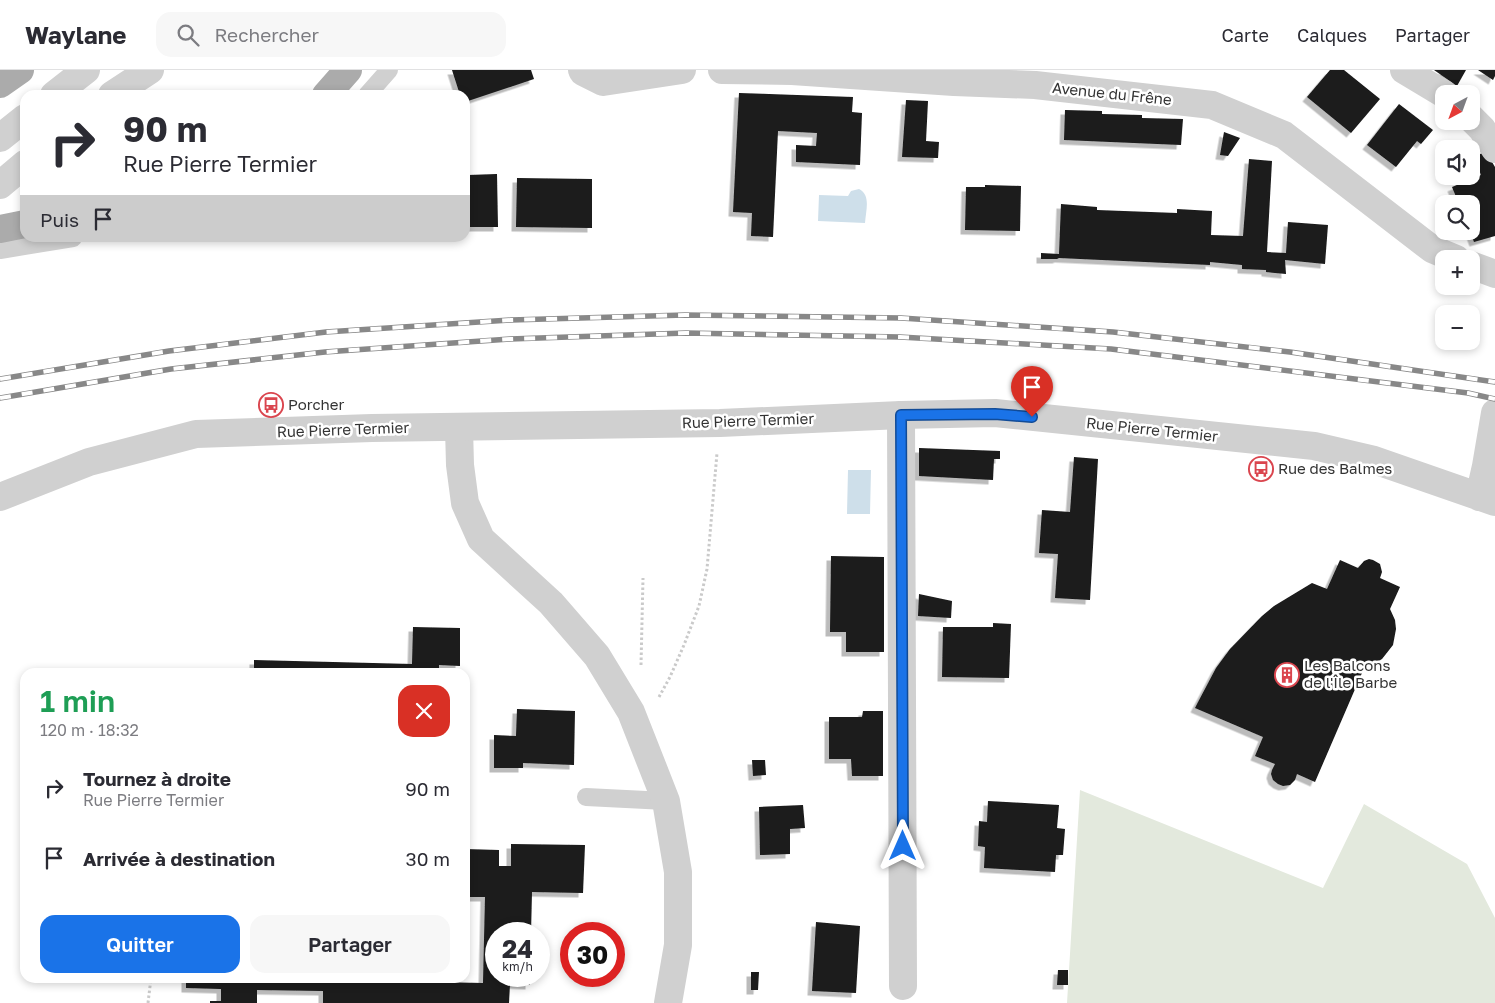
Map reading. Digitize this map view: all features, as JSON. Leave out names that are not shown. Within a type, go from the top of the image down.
[{"type":"main road","points":[[0,84],[20,70]]},
{"type":"main road","points":[[330,90],[348,70]]},
{"type":"main road","points":[[0,229],[20,225]]},
{"type":"street","points":[[60,90],[86,70]]},
{"type":"street","points":[[120,90],[150,70]]},
{"type":"street","points":[[582,71],[604,82],[682,70]]},
{"type":"street","name":"Avenue du Frêne","points":[[722,70],[792,71],[954,82],[1035,85],[1212,105],[1284,135],[1435,250]]},
{"type":"street","points":[[1404,70],[1435,89]]},
{"type":"street","points":[[0,138],[20,122]]},
{"type":"street","points":[[1480,127],[1495,149]]},
{"type":"street","points":[[0,185],[20,168]]},
{"type":"street","points":[[1480,268],[1495,274]]},
{"type":"street","name":"Rue Pierre Termier","points":[[0,496],[89,462],[196,434],[372,428],[720,423],[901,415],[995,414],[1314,446],[1374,460],[1487,499]]},
{"type":"street","points":[[1487,499],[1488,455],[1495,414]]},
{"type":"street","points":[[901,415],[903,986]]},
{"type":"street","points":[[459,428],[460,465],[465,503],[481,538],[551,603],[596,656],[632,712],[666,801],[678,872],[678,946],[668,1003]]},
{"type":"lane","points":[[371,90],[389,70]]},
{"type":"lane","points":[[0,250],[49,242]]},
{"type":"lane","points":[[586,797],[666,801]]},
{"type":"path","points":[[643,578],[640,680],[632,712],[653,706],[670,677],[699,606],[707,568],[720,423]]},
{"type":"path","points":[[148,1003],[150,983]]},
{"type":"shaded area","points":[[1080,790],[1323,888],[1364,804],[1467,864],[1495,918],[1495,1003],[1067,1003]]},
{"type":"water","points":[[859,189],[863,192],[866,199],[865,223],[818,221],[819,195],[848,196],[851,191]]},
{"type":"water","points":[[848,470],[871,470],[870,514],[847,514]]},
{"type":"building","points":[[452,70],[531,70],[534,79],[470,100],[470,90],[458,90]]},
{"type":"building","points":[[1330,70],[1344,70],[1380,99],[1351,133],[1307,97]]},
{"type":"building","points":[[1434,70],[1466,70],[1458,85]]},
{"type":"building","points":[[1478,70],[1495,70],[1493,80]]},
{"type":"building","points":[[739,93],[853,97],[852,112],[862,113],[860,165],[796,162],[796,145],[816,146],[817,133],[778,131],[773,237],[751,236],[752,213],[733,212]]},
{"type":"building","points":[[906,100],[928,101],[926,141],[939,142],[938,158],[902,157]]},
{"type":"building","points":[[1399,104],[1433,130],[1421,144],[1417,141],[1396,167],[1367,145]]},
{"type":"building","points":[[1065,110],[1102,111],[1102,114],[1142,115],[1142,118],[1183,119],[1181,145],[1064,140]]},
{"type":"building","points":[[1224,132],[1240,138],[1228,156],[1220,155]]},
{"type":"building","points":[[1486,152],[1495,167],[1495,236],[1474,242],[1473,240],[1480,240],[1480,195],[1455,195],[1452,187],[1457,185],[1480,185],[1480,154]]},
{"type":"building","points":[[1249,159],[1272,161],[1267,252],[1286,253],[1288,222],[1328,225],[1325,264],[1285,260],[1286,274],[1266,272],[1266,270],[1242,269],[1242,265],[1210,262],[1210,265],[1059,258],[1041,259],[1041,253],[1059,254],[1061,204],[1097,207],[1097,210],[1177,213],[1177,209],[1212,211],[1211,235],[1243,236]]},
{"type":"building","points":[[497,174],[498,227],[470,227],[470,175]]},
{"type":"building","points":[[517,178],[592,179],[592,228],[516,227]]},
{"type":"building","points":[[985,185],[1021,186],[1020,231],[965,230],[966,187],[985,187]]},
{"type":"building","points":[[919,448],[1000,451],[1000,459],[994,459],[993,480],[919,476]]},
{"type":"building","points":[[1074,457],[1098,459],[1090,600],[1055,598],[1058,554],[1039,553],[1042,510],[1070,512]]},
{"type":"building","points":[[831,556],[884,557],[884,652],[846,652],[846,632],[830,632]]},
{"type":"building","name":"Les Balcons de l'Île Barbe","points":[[1369,559],[1380,564],[1382,572],[1380,578],[1400,587],[1390,609],[1395,620],[1396,629],[1393,645],[1382,659],[1365,666],[1315,782],[1297,774],[1295,780],[1290,785],[1283,786],[1273,780],[1271,774],[1275,764],[1255,756],[1263,737],[1195,708],[1216,668],[1230,649],[1262,616],[1274,606],[1312,583],[1327,589],[1340,560],[1358,568],[1364,561]]},
{"type":"building","points":[[919,594],[952,601],[951,618],[918,616]]},
{"type":"building","points":[[993,623],[1011,624],[1009,678],[942,677],[943,627],[993,627]]},
{"type":"building","points":[[413,627],[460,628],[460,666],[439,665],[439,668],[254,668],[254,660],[412,664]]},
{"type":"building","points":[[517,709],[575,711],[574,765],[523,763],[523,768],[494,768],[494,735],[516,736]]},
{"type":"building","points":[[863,711],[883,711],[883,776],[852,776],[851,759],[829,759],[829,717],[862,717]]},
{"type":"building","points":[[752,760],[765,760],[766,775],[753,776]]},
{"type":"building","points":[[988,801],[1059,805],[1057,828],[1065,829],[1063,855],[1056,855],[1055,872],[984,868],[985,847],[978,846],[979,821],[987,822]]},
{"type":"building","points":[[803,805],[805,828],[790,829],[790,854],[760,855],[759,807]]},
{"type":"building","points":[[511,844],[585,845],[583,893],[532,892],[531,922],[485,922],[485,987],[510,987],[509,1003],[323,1003],[323,991],[257,990],[257,1003],[210,1003],[210,1001],[221,1001],[221,989],[186,988],[186,983],[483,983],[485,897],[470,897],[470,849],[499,850],[499,866],[511,866]]},
{"type":"building","points":[[816,922],[860,926],[856,993],[812,991]]},
{"type":"building","points":[[1058,970],[1068,970],[1068,985],[1057,985]]},
{"type":"building","points":[[751,972],[759,972],[758,990],[751,990]]},
{"type":"railway","points":[[0,379],[169,351],[326,332],[511,320],[685,315],[901,318],[1113,332],[1290,352],[1495,382]]},
{"type":"railway","points":[[0,398],[171,369],[325,352],[510,339],[686,333],[900,337],[1111,349],[1468,393],[1495,399]]},
{"type":"place","name":"Porcher","points":[[271,405]]},
{"type":"place","name":"Rue des Balmes","points":[[1261,469]]},
{"type":"place","name":"Les Balcons de l'Île Barbe","points":[[1287,675]]},
{"type":"route","points":[[903,846],[901,415],[995,414],[1032,417]]}]
